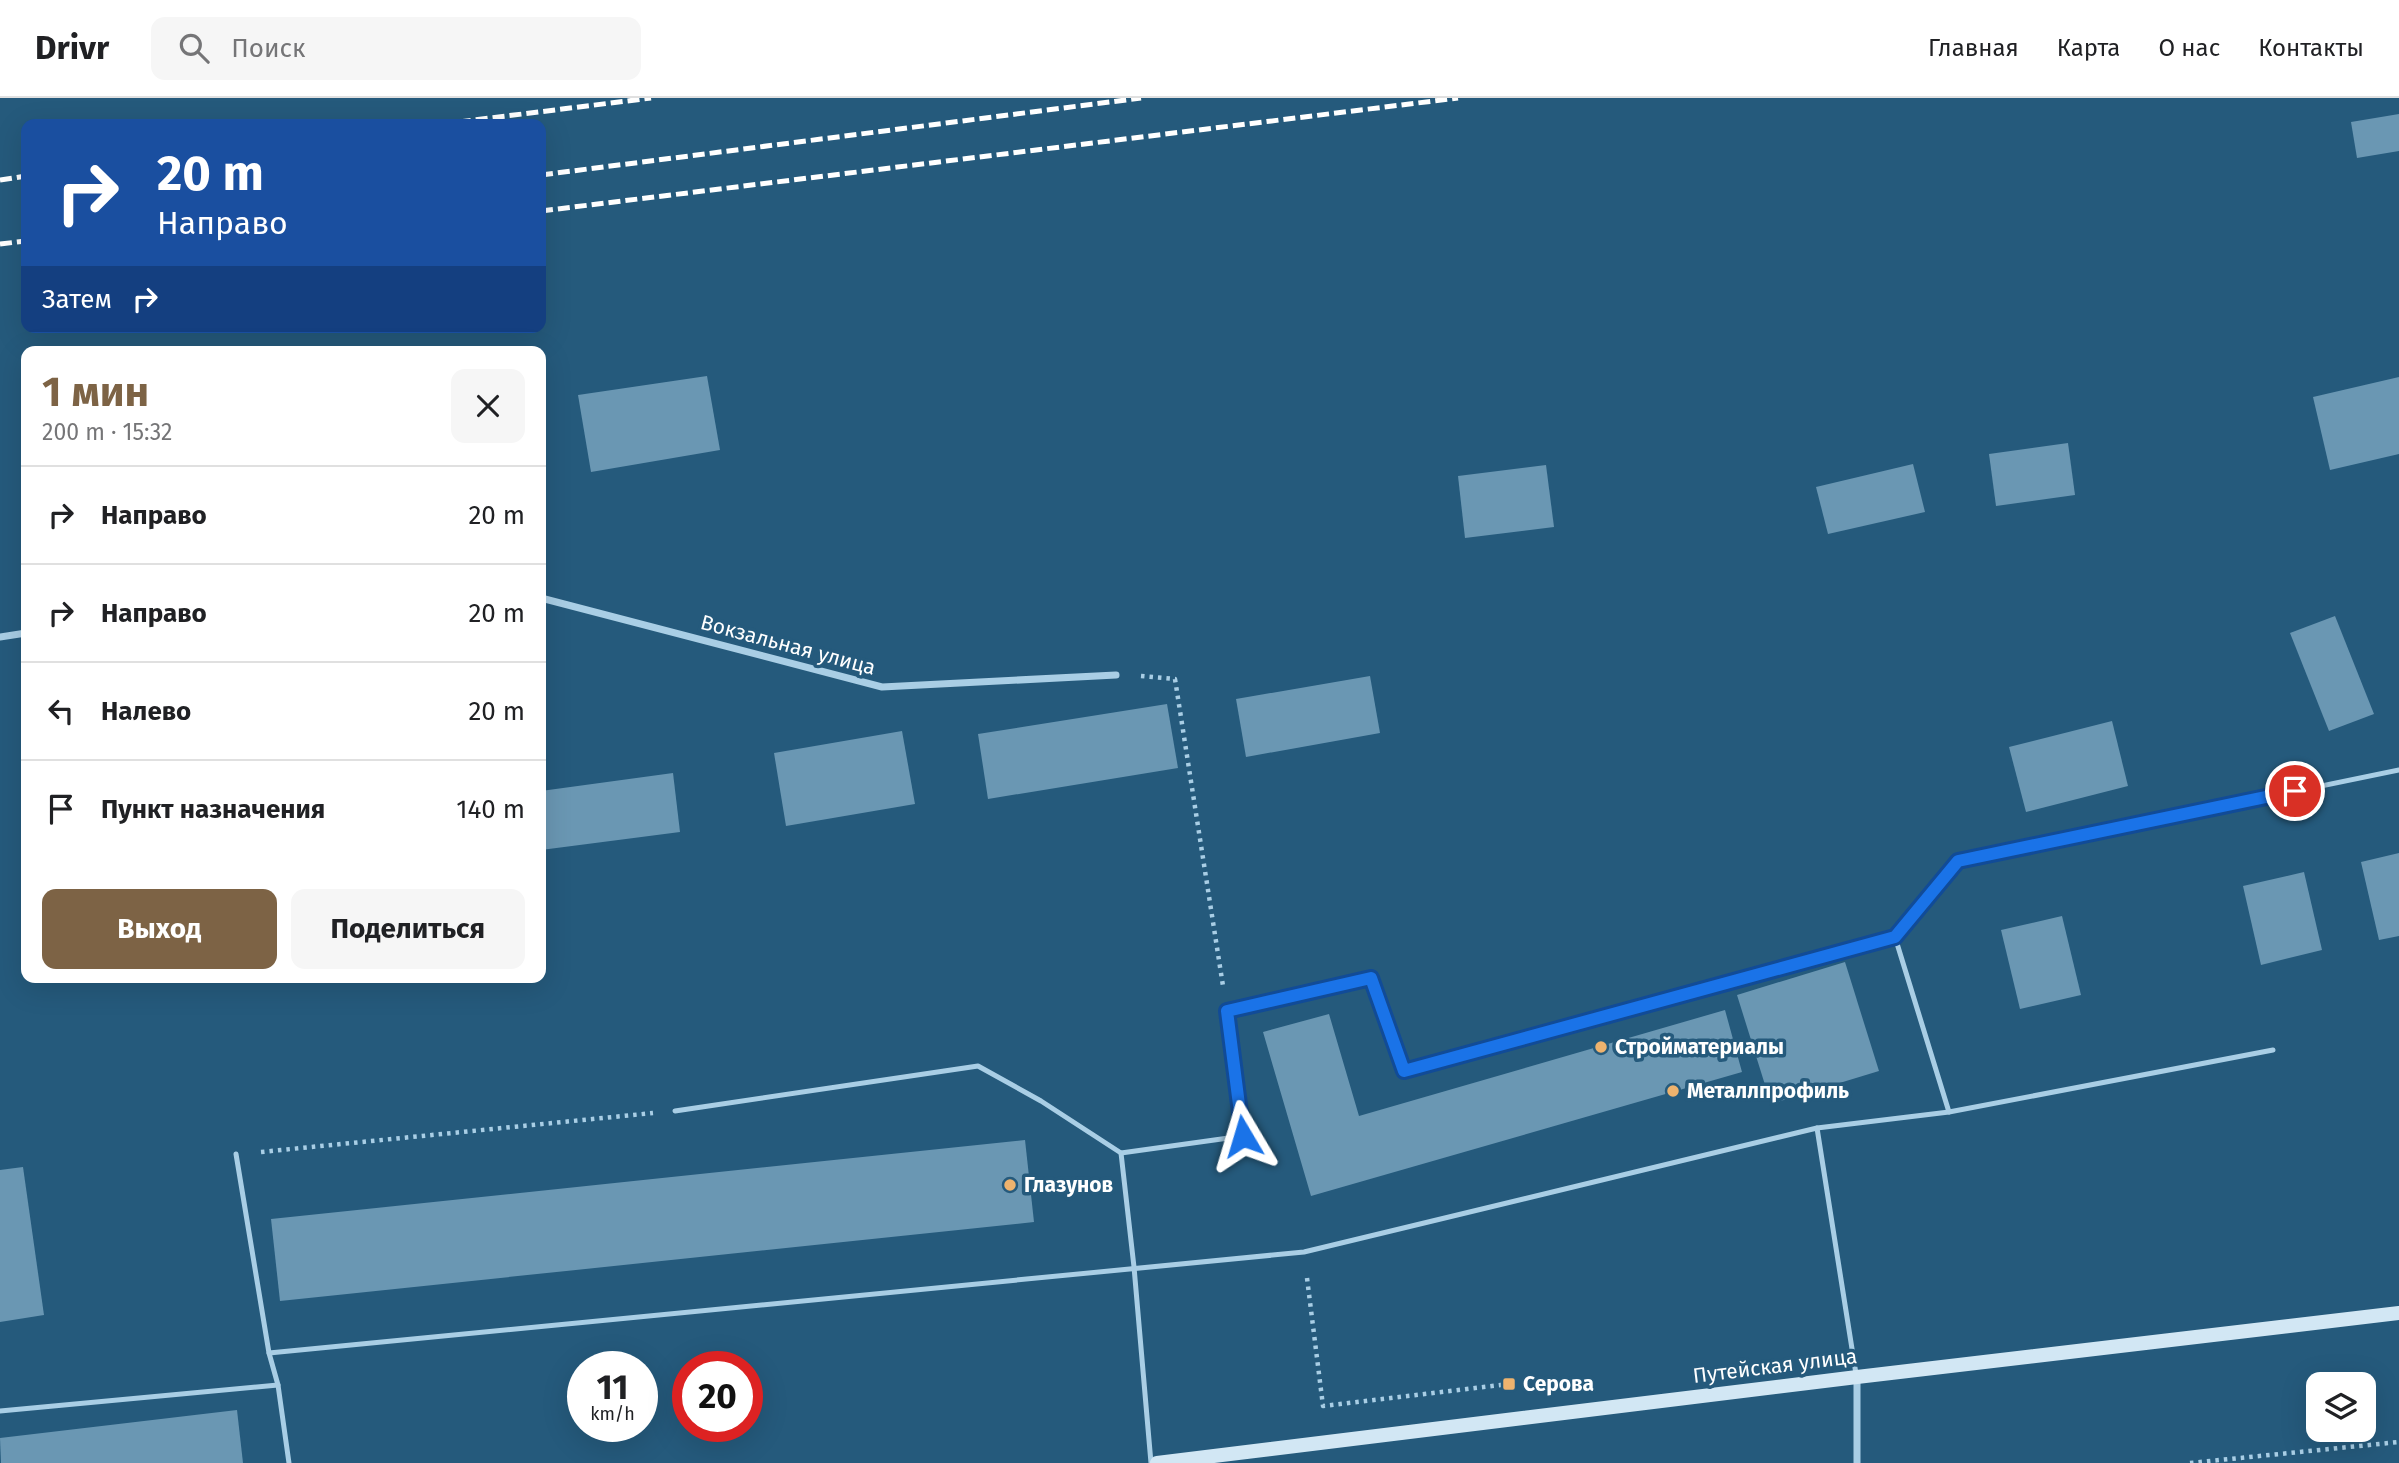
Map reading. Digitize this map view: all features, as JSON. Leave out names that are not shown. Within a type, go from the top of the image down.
[{"type":"main road","name":"Путейская улица","points":[[1157,1463],[2399,1313]]},
{"type":"street","name":"Вокзальная улица","points":[[546,599],[882,687],[1115,675]]},
{"type":"street","points":[[0,636],[21,634]]},
{"type":"street","points":[[1857,1377],[1857,1463]]},
{"type":"lane","points":[[675,1111],[978,1066],[1041,1101],[1121,1153],[1243,1136],[1227,1011],[1371,978],[1404,1071],[1895,937],[1958,861],[2399,770]]},
{"type":"lane","points":[[1895,937],[1949,1112]]},
{"type":"lane","points":[[268,1353],[1304,1252],[1817,1128],[1949,1112],[2273,1049]]},
{"type":"lane","points":[[1817,1128],[1857,1377]]},
{"type":"lane","points":[[1121,1153],[1134,1267],[1150,1463]]},
{"type":"lane","points":[[236,1154],[268,1353],[278,1385],[289,1463]]},
{"type":"lane","points":[[0,1411],[278,1385]]},
{"type":"path","points":[[1115,675],[1175,679],[1227,1011]]},
{"type":"path","points":[[236,1154],[675,1111]]},
{"type":"path","points":[[1304,1252],[1323,1406],[1508,1384]]},
{"type":"path","points":[[2190,1463],[2399,1442]]},
{"type":"building","points":[[2399,114],[2399,151],[2357,158],[2351,122]]},
{"type":"building","points":[[707,376],[720,450],[591,472],[578,395]]},
{"type":"building","points":[[2399,377],[2399,454],[2330,470],[2313,397]]},
{"type":"building","points":[[2068,443],[2075,495],[1996,506],[1989,454]]},
{"type":"building","points":[[1913,464],[1925,512],[1828,534],[1816,487]]},
{"type":"building","points":[[1546,465],[1554,527],[1465,538],[1458,476]]},
{"type":"building","points":[[2335,616],[2374,714],[2329,731],[2290,633]]},
{"type":"building","points":[[1370,676],[1380,733],[1246,757],[1236,699]]},
{"type":"building","points":[[1167,704],[1178,768],[988,799],[978,734]]},
{"type":"building","points":[[2112,721],[2128,786],[2026,812],[2009,747]]},
{"type":"building","points":[[902,731],[915,804],[786,826],[774,753]]},
{"type":"building","points":[[673,773],[680,832],[546,849],[546,790]]},
{"type":"building","points":[[2399,853],[2399,936],[2379,940],[2361,862]]},
{"type":"building","points":[[2304,872],[2322,950],[2261,965],[2243,886]]},
{"type":"building","points":[[2062,916],[2081,995],[2020,1009],[2001,930]]},
{"type":"building","points":[[1845,962],[1879,1071],[1771,1104],[1737,995]]},
{"type":"building","points":[[1725,1010],[1742,1072],[1311,1196],[1263,1032],[1329,1014],[1359,1116]]},
{"type":"building","points":[[1025,1140],[1034,1222],[280,1301],[271,1219]]},
{"type":"building","points":[[23,1167],[44,1315],[0,1322],[0,1170]]},
{"type":"building","points":[[237,1410],[243,1463],[1,1463],[0,1438]]},
{"type":"railway","points":[[482,119],[651,98]]},
{"type":"railway","points":[[546,174],[1141,98]]},
{"type":"railway","points":[[546,210],[1458,98]]},
{"type":"railway","points":[[0,180],[21,177]]},
{"type":"railway","points":[[0,244],[21,242]]},
{"type":"place","name":"Стройматериалы","points":[[1601,1047]]},
{"type":"place","name":"Металлпрофиль","points":[[1673,1091]]},
{"type":"place","name":"Глазунов","points":[[1010,1185]]},
{"type":"place","name":"Серова","points":[[1509,1384]]},
{"type":"route","points":[[1243,1136],[1227,1011],[1371,978],[1404,1071],[1895,937],[1958,861],[2295,791]]}]
